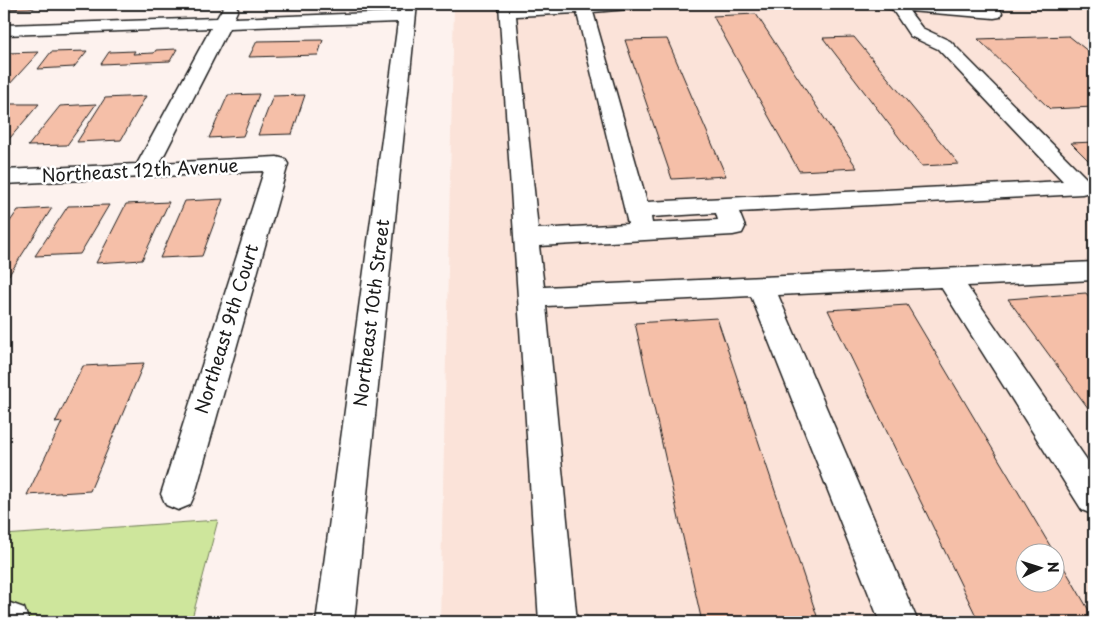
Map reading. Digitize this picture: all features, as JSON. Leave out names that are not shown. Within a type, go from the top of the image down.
[{"type":"street","points":[[144,170],[233,4]]},
{"type":"street","points":[[558,622],[528,238],[507,7],[584,8],[629,4]]},
{"type":"street","points":[[891,4],[994,13]]},
{"type":"street","points":[[891,4],[916,32],[944,45],[1088,193]]},
{"type":"street","points":[[584,8],[640,221]]},
{"type":"street","points":[[4,30],[289,20],[408,9]]},
{"type":"street","name":"Northeast 10th Street","points":[[335,622],[408,9]]},
{"type":"street","name":"Northeast 12th Avenue","points":[[4,178],[277,164]]},
{"type":"street","name":"Northeast 9th Court","points":[[178,494],[277,164]]},
{"type":"street","points":[[528,238],[640,221],[733,227],[725,205],[1088,193]]},
{"type":"street","points":[[532,297],[1094,271]]},
{"type":"street","points":[[948,278],[1094,500]]},
{"type":"street","points":[[761,287],[899,622]]},
{"type":"shaded area","points":[[454,4],[1094,4],[1094,622],[440,622]]},
{"type":"green space","points":[[218,520],[191,622],[4,622],[4,535]]},
{"type":"building","points":[[10,4],[38,4],[34,8],[4,9]]},
{"type":"building","points":[[55,4],[83,4],[81,6],[52,7]]},
{"type":"building","points":[[1066,4],[1069,6],[1018,5]]},
{"type":"building","points":[[756,14],[857,168],[799,171],[713,16]]},
{"type":"building","points":[[1069,36],[1094,56],[1094,107],[1050,109],[978,39]]},
{"type":"building","points":[[854,37],[959,164],[921,166],[823,38]]},
{"type":"building","points":[[667,39],[726,176],[672,179],[625,40]]},
{"type":"building","points":[[323,40],[318,55],[249,57],[257,41]]},
{"type":"building","points":[[177,49],[170,61],[101,64],[109,52],[135,51],[133,54]]},
{"type":"building","points":[[87,51],[74,67],[38,69],[51,52]]},
{"type":"building","points":[[39,52],[8,86],[4,86],[4,56],[7,53]]},
{"type":"building","points":[[259,94],[243,136],[209,138],[228,95]]},
{"type":"building","points":[[305,95],[292,134],[258,135],[273,96]]},
{"type":"building","points":[[146,96],[121,140],[77,142],[105,98]]},
{"type":"building","points":[[6,104],[39,104],[4,145],[4,107]]},
{"type":"building","points":[[96,104],[67,145],[28,146],[60,106]]},
{"type":"building","points":[[1094,142],[1094,166],[1071,143]]},
{"type":"building","points":[[223,199],[202,256],[160,258],[185,201]]},
{"type":"building","points":[[169,202],[142,260],[96,263],[126,204]]},
{"type":"building","points":[[109,205],[80,254],[35,256],[68,206]]},
{"type":"building","points":[[52,208],[9,275],[4,275],[4,230],[18,210]]},
{"type":"building","points":[[1086,293],[1094,303],[1094,416],[1008,299]]},
{"type":"building","points":[[907,305],[1049,544],[1016,544],[1016,594],[1066,594],[1066,571],[1094,622],[979,622],[828,310]]},
{"type":"building","points":[[717,318],[819,622],[702,622],[635,323]]},
{"type":"building","points":[[144,363],[90,491],[27,495],[62,422],[55,423],[83,366]]}]
